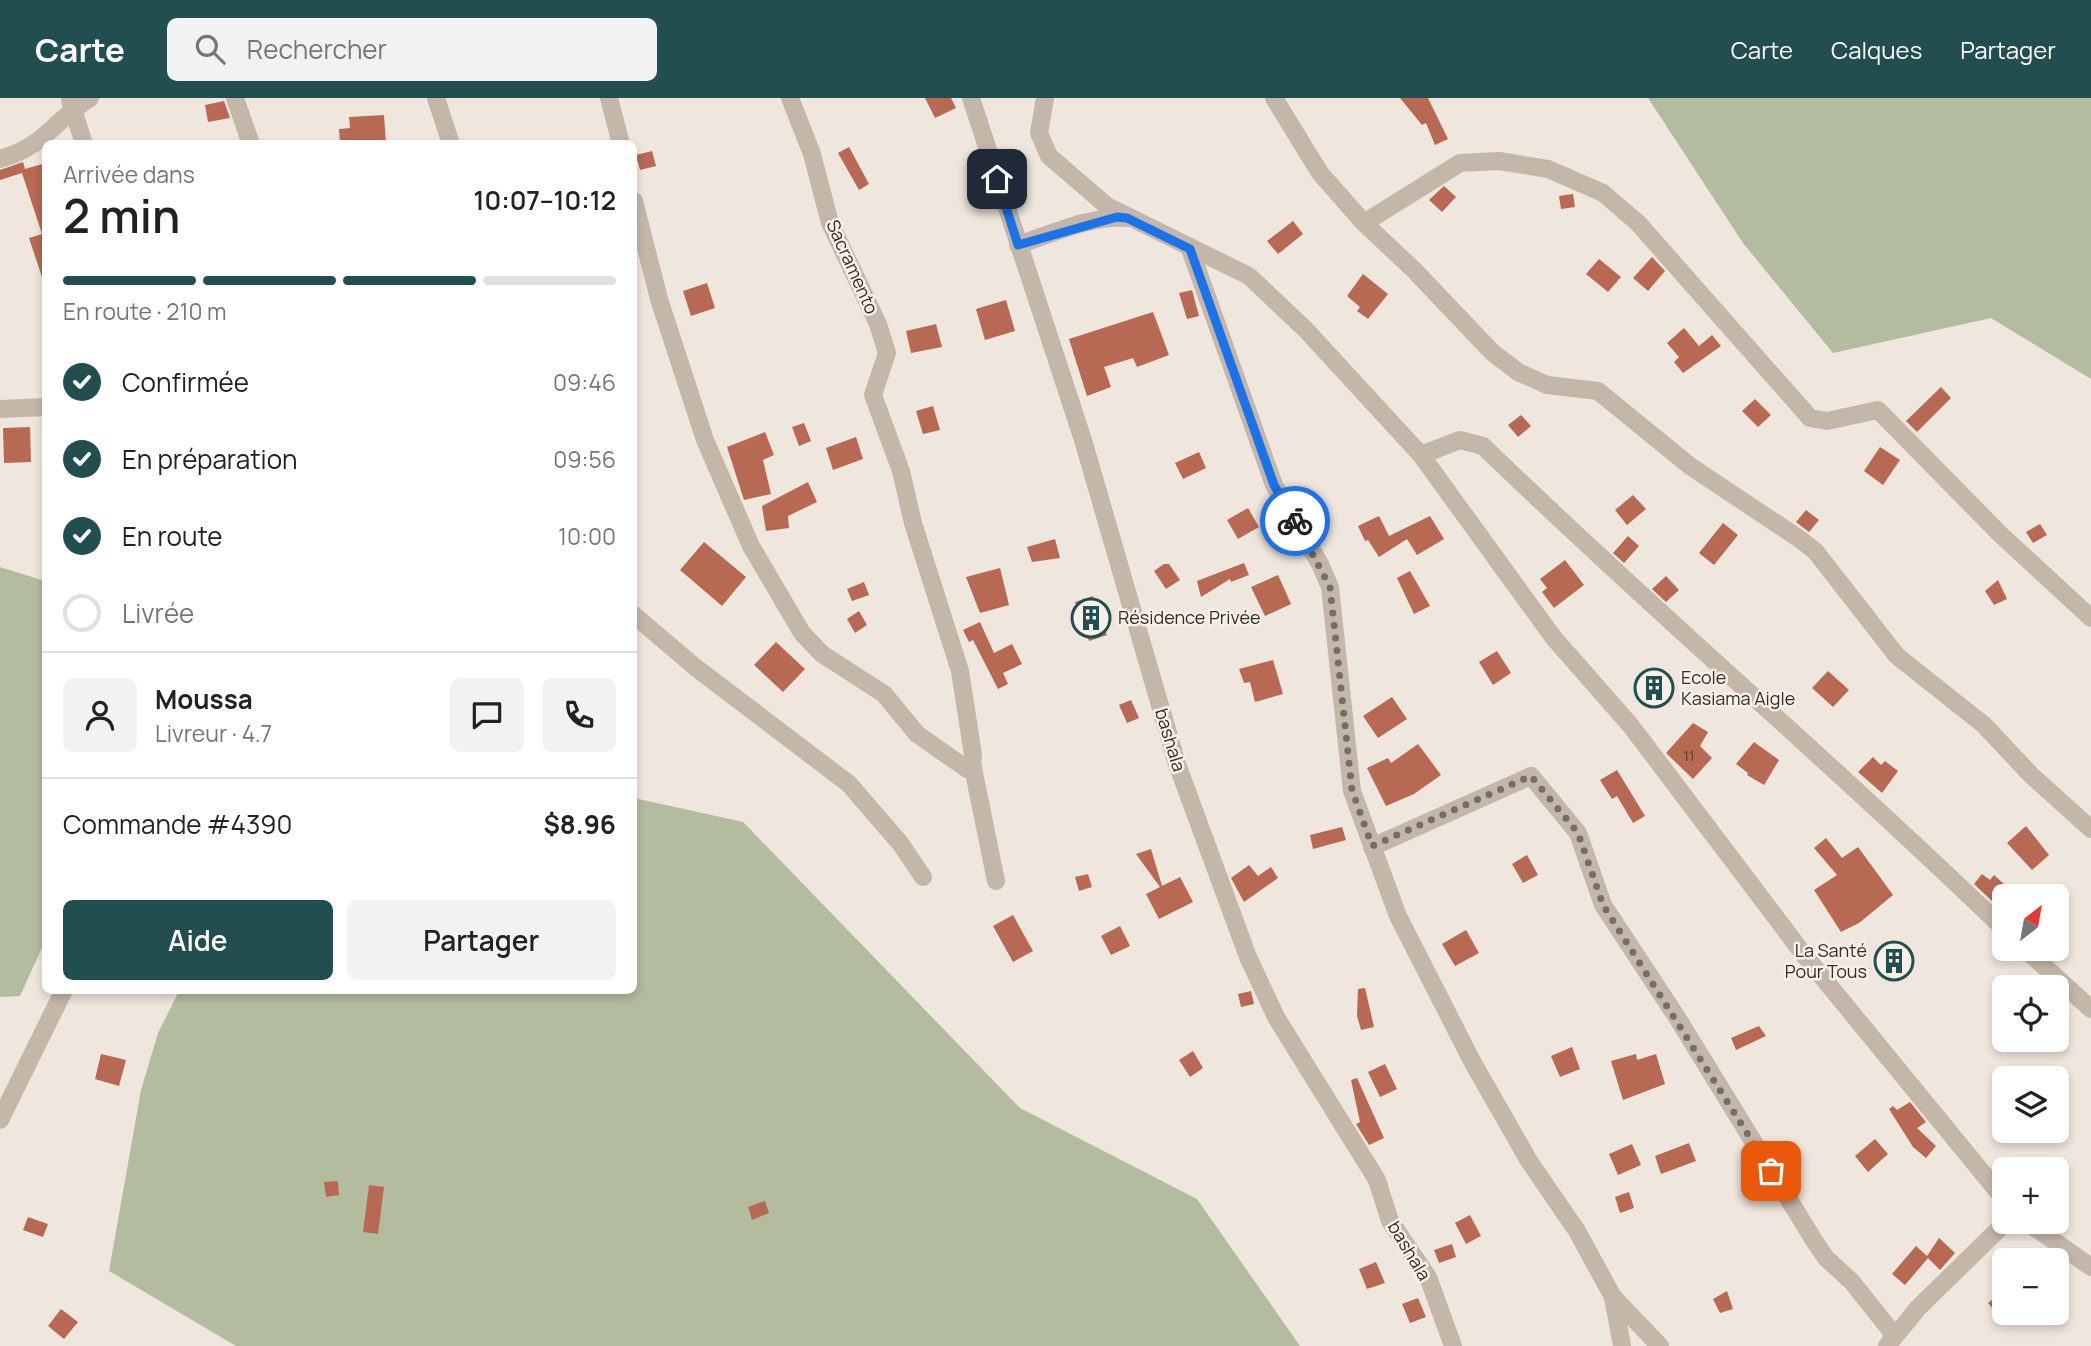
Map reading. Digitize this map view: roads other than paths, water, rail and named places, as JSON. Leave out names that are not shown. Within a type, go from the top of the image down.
[{"type":"street","points":[[0,159],[35,145],[52,132],[71,103],[90,98]]},
{"type":"street","points":[[235,98],[250,140]]},
{"type":"street","points":[[436,98],[450,140]]},
{"type":"street","points":[[609,98],[620,140]]},
{"type":"street","name":"Sacramento","points":[[790,98],[812,154],[830,223],[878,324],[887,353],[873,395],[901,471],[937,602],[960,671],[972,763]]},
{"type":"street","name":"bashala","points":[[971,98],[1083,440],[1177,764],[1248,957],[1276,1017],[1377,1180],[1390,1221],[1428,1277],[1453,1346]]},
{"type":"street","points":[[1045,98],[1039,133],[1049,156],[1079,185],[1127,218],[1190,249],[1223,261],[1249,276],[1306,330],[1421,455],[1553,637],[1631,726],[1805,956],[1992,1184]]},
{"type":"street","points":[[1274,98],[1320,173],[1364,223],[1503,361],[1547,386],[1598,391],[1690,466],[1815,552],[1898,656],[1984,725],[2038,782],[2091,829]]},
{"type":"street","points":[[71,103],[83,140]]},
{"type":"street","points":[[1364,223],[1460,163],[1499,161],[1548,169],[1603,193],[1638,223],[1810,418],[1827,421],[1878,410],[2009,542],[2091,618]]},
{"type":"street","points":[[637,213],[659,299],[705,440],[751,546],[802,633],[822,654],[884,694],[917,734],[930,745],[957,765],[967,769],[972,763]]},
{"type":"street","points":[[1018,245],[1070,228],[1117,217],[1127,218]]},
{"type":"street","points":[[1190,249],[1274,485],[1320,564],[1330,587],[1352,790],[1398,916],[1473,1063],[1530,1161],[1577,1231],[1613,1297],[1660,1346]]},
{"type":"street","points":[[0,410],[42,407]]},
{"type":"street","points":[[1421,455],[1460,440],[1483,446],[1645,601],[1827,761],[1992,918]]},
{"type":"street","points":[[637,618],[695,667],[849,785],[900,843],[923,877]]},
{"type":"street","points":[[972,763],[996,881]]},
{"type":"street","points":[[1372,846],[1531,776],[1578,833],[1603,905],[1678,1019],[1815,1242],[1826,1258],[1852,1282],[1891,1341],[1918,1308],[1994,1234]]},
{"type":"street","points":[[2038,961],[2091,1009]]},
{"type":"street","points":[[0,1119],[62,994]]},
{"type":"street","points":[[2044,1234],[2091,1267]]},
{"type":"street","points":[[1613,1297],[1622,1346]]},
{"type":"place","name":"Résidence Privée","points":[[1091,618]]},
{"type":"place","name":"Ecole Kasiama Aigle","points":[[1654,688]]},
{"type":"place","name":"La Santé Pour Tous","points":[[1894,961]]}]
